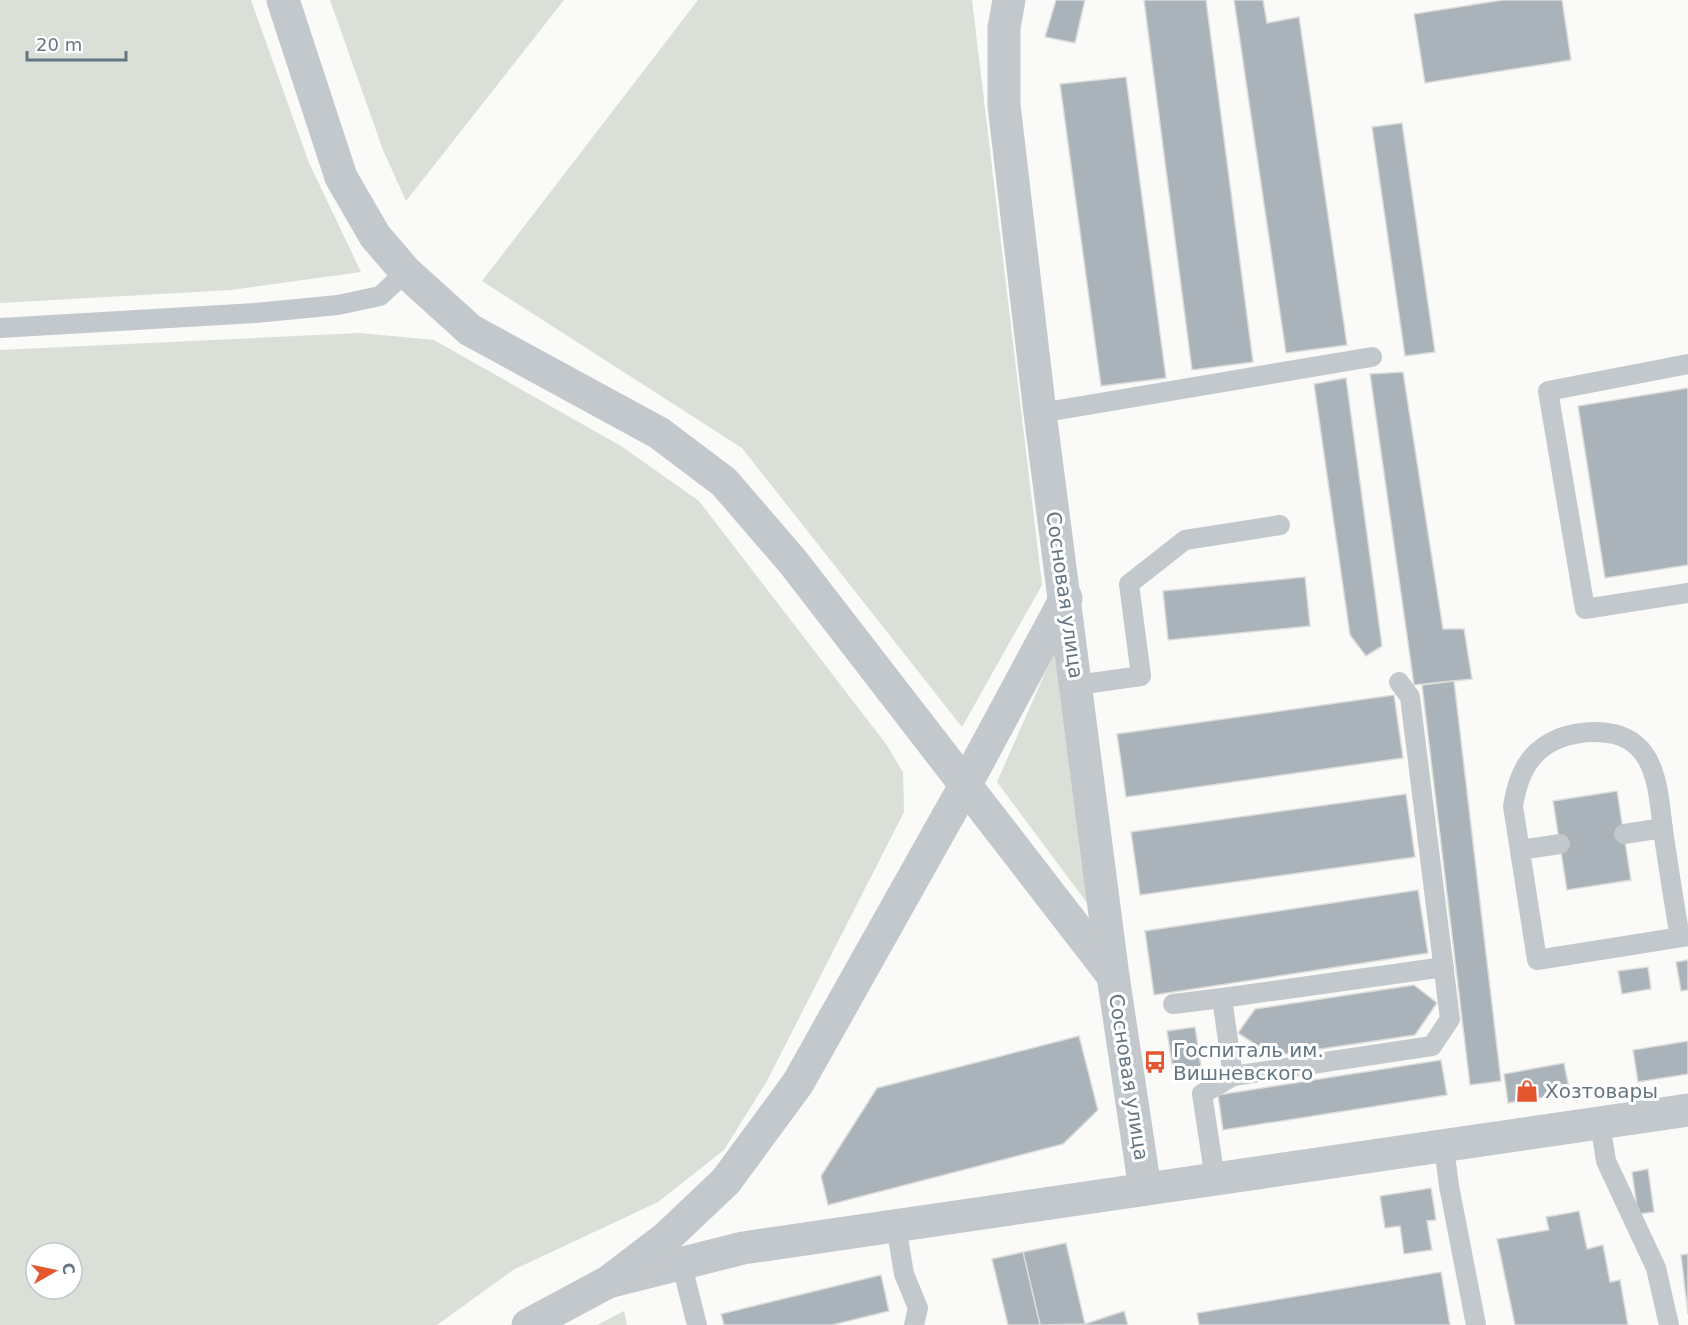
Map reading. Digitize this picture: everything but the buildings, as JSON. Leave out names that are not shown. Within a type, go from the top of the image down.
[{"type":"street","points":[[283,0],[341,177],[375,236],[405,272],[470,330],[659,434],[724,482],[793,562],[1113,976]]},
{"type":"street","name":"Сосновая улица","points":[[1009,0],[1004,28],[1004,105],[1040,413],[1066,598],[1113,976],[1145,1189]]},
{"type":"street","points":[[528,1325],[608,1282],[667,1237],[726,1180],[798,1083],[966,784],[1066,598]]},
{"type":"street","points":[[608,1282],[743,1248],[1688,1110]]},
{"type":"lane","points":[[0,328],[255,313],[338,305],[380,296],[405,272]]},
{"type":"lane","points":[[1040,413],[1372,357]]},
{"type":"lane","points":[[1688,364],[1548,391],[1585,609],[1688,592]]},
{"type":"lane","points":[[1077,685],[1142,676],[1129,584],[1185,540],[1280,525]]},
{"type":"lane","points":[[1215,1179],[1202,1094],[1233,1076],[1432,1046],[1450,1019],[1410,697],[1399,682]]},
{"type":"lane","points":[[1580,733],[1608,733],[1627,737],[1639,746],[1655,773],[1663,828],[1684,936],[1537,960],[1514,806],[1516,789],[1525,765],[1535,752],[1550,742],[1580,733]]},
{"type":"lane","points":[[1624,834],[1663,828]]},
{"type":"lane","points":[[1520,850],[1560,844]]},
{"type":"lane","points":[[1173,1004],[1444,968]]},
{"type":"lane","points":[[1222,998],[1233,1076]]},
{"type":"lane","points":[[1600,1123],[1606,1161],[1656,1268],[1669,1325]]},
{"type":"lane","points":[[1444,1147],[1449,1186],[1476,1325]]},
{"type":"lane","points":[[896,1225],[904,1274],[918,1308],[914,1325]]},
{"type":"lane","points":[[681,1262],[698,1325]]},
{"type":"shaded area","points":[[0,0],[251,0],[309,163],[361,272],[231,290],[0,303]]},
{"type":"shaded area","points":[[330,0],[564,0],[406,201],[383,150]]},
{"type":"shaded area","points":[[698,0],[972,0],[1042,585],[962,727],[742,448],[482,281]]},
{"type":"shaded area","points":[[359,333],[434,340],[621,446],[699,501],[886,744],[903,772],[904,812],[767,1081],[724,1150],[658,1202],[513,1270],[437,1325],[0,1325],[0,350]]},
{"type":"shaded area","points":[[1060,639],[1093,911],[997,782]]},
{"type":"shaded area","points":[[624,1311],[627,1325],[597,1325]]},
{"type":"place","name":"Госпиталь им. Вишневского","points":[[1155,1062]]},
{"type":"place","name":"Хозтовары","points":[[1527,1091]]}]
